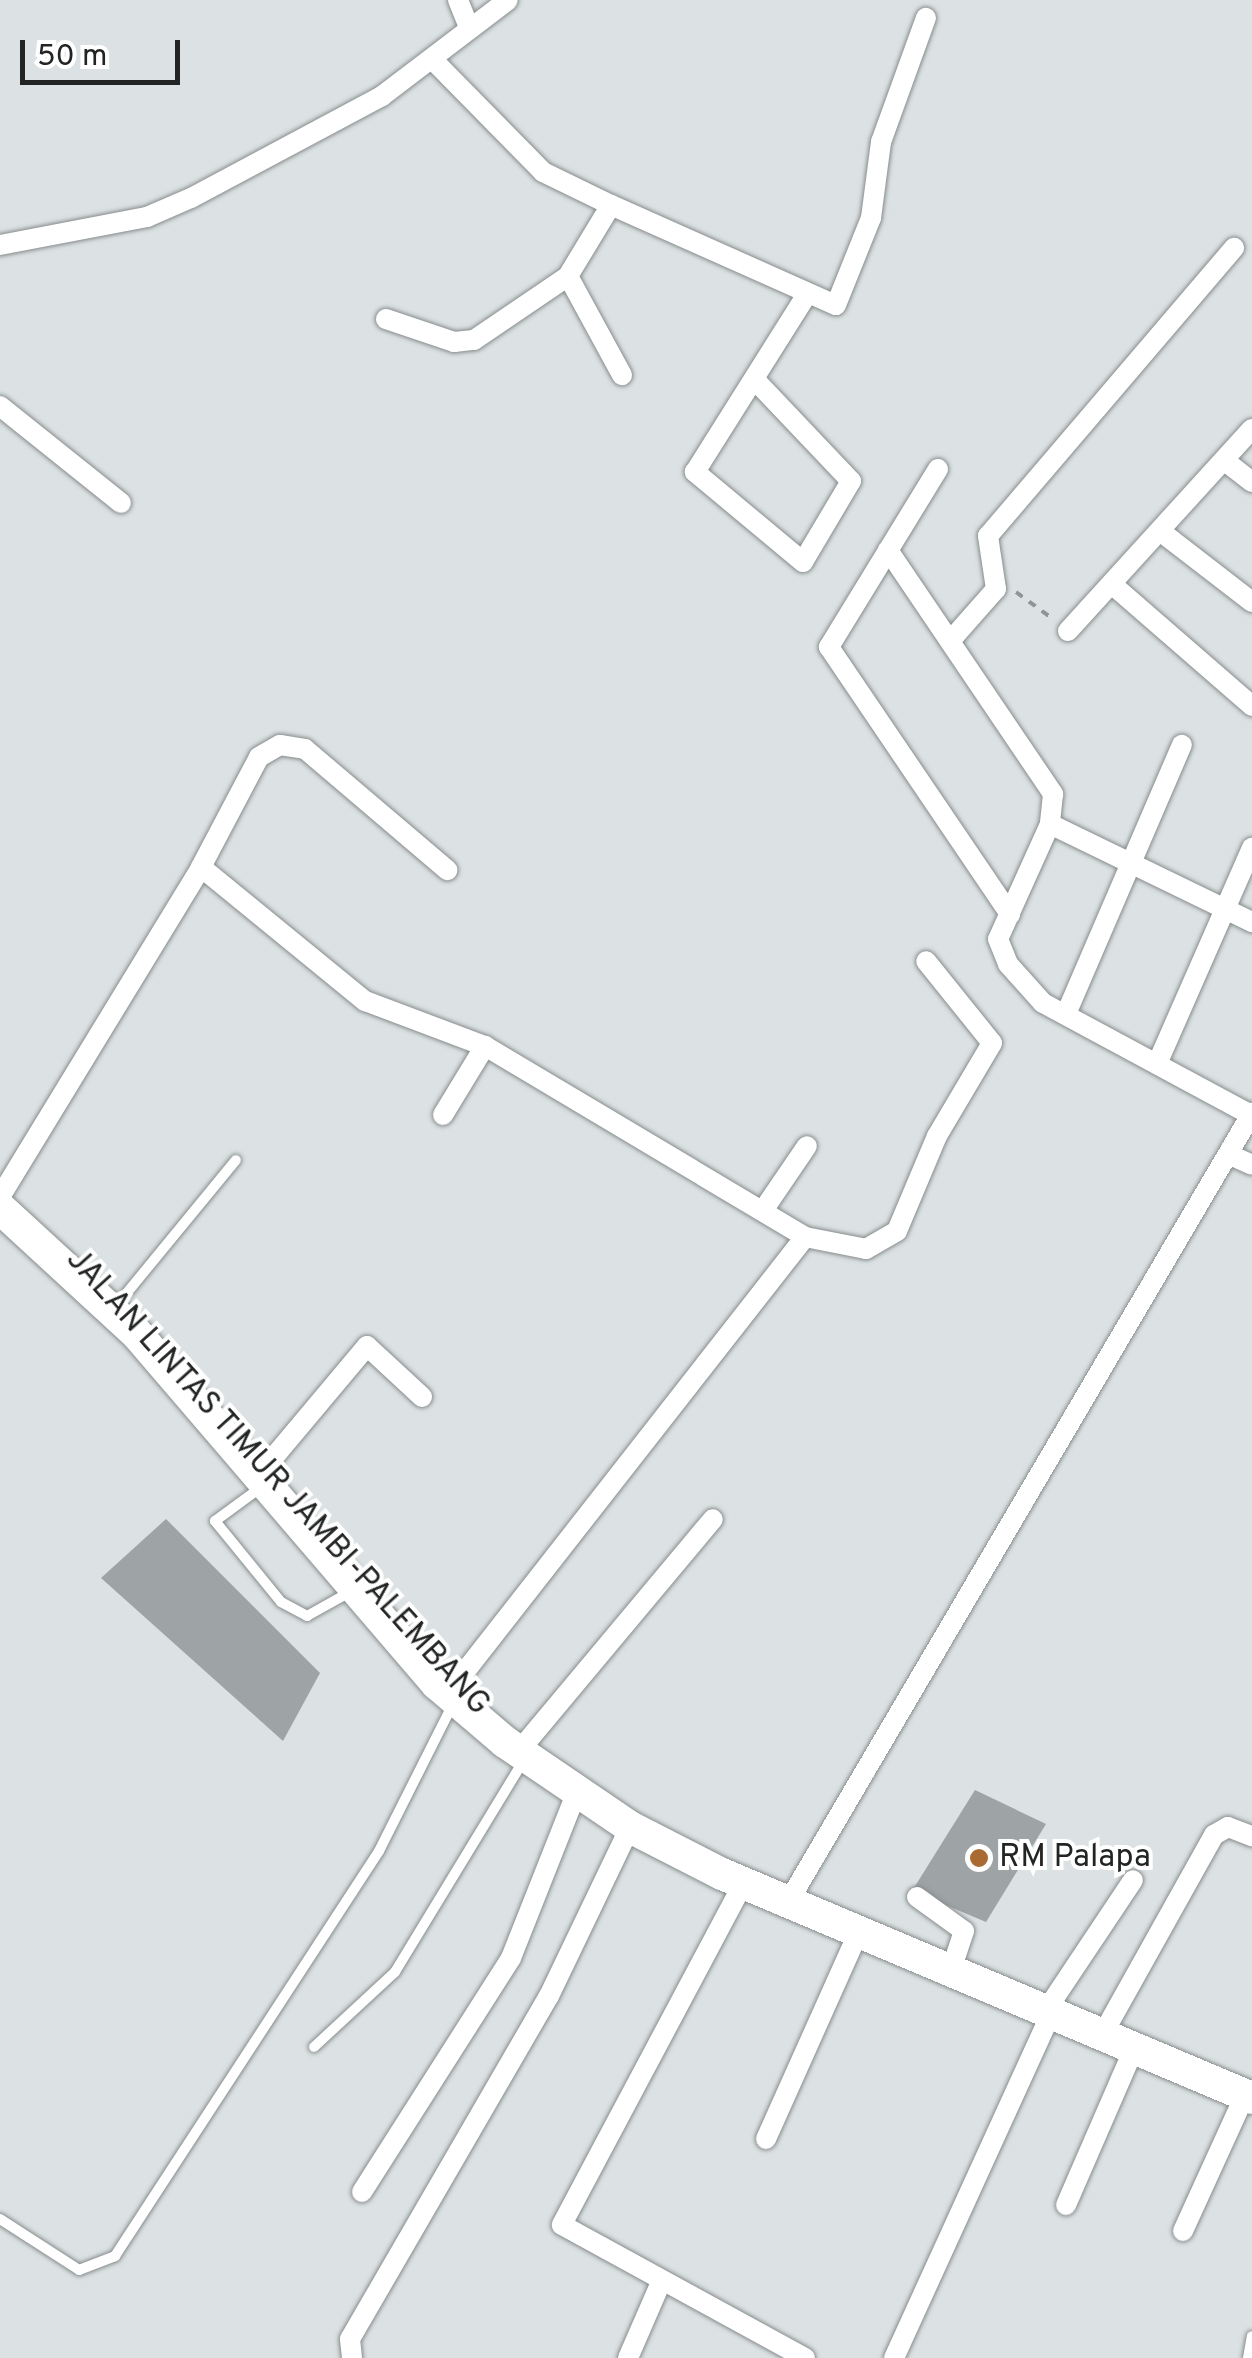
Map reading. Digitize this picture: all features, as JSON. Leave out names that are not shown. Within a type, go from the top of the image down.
[{"type":"highway","name":"JALAN LINTAS TIMUR JAMBI-PALEMBANG","points":[[1,1197],[121,1300],[455,1693]]},
{"type":"highway","name":"JALAN LINTAS TIMUR JAMBI-PALEMBANG","points":[[1,1197],[268,1473],[357,1588],[455,1693],[517,1750],[630,1827],[743,1884],[1046,2017],[1249,2097]]},
{"type":"street","points":[[458,0],[470,30]]},
{"type":"street","points":[[0,245],[147,216],[192,198],[434,61],[508,0]]},
{"type":"street","points":[[434,61],[542,172],[806,296],[836,305],[844,296],[872,218],[882,142],[926,18]]},
{"type":"street","points":[[386,318],[474,340],[568,276],[610,205]]},
{"type":"street","points":[[952,640],[998,584],[988,536],[1234,248]]},
{"type":"street","points":[[568,276],[622,375]]},
{"type":"street","points":[[756,381],[851,481],[803,562],[695,472],[756,381],[806,296]]},
{"type":"street","points":[[0,406],[121,503]]},
{"type":"street","points":[[1068,631],[1114,586],[1252,429]]},
{"type":"street","points":[[1225,461],[1252,482]]},
{"type":"street","points":[[938,469],[829,647],[1010,914]]},
{"type":"street","points":[[1160,531],[1252,602]]},
{"type":"street","points":[[787,1904],[1251,1114],[1066,1014],[1008,964],[998,940],[1050,824],[1048,782],[888,550]]},
{"type":"street","points":[[1114,586],[1252,706]]},
{"type":"street","points":[[1,1197],[201,867],[260,757],[280,745],[305,749],[446,870]]},
{"type":"street","points":[[1066,1014],[1134,865],[1182,745]]},
{"type":"street","points":[[1050,824],[1252,922]]},
{"type":"street","points":[[1158,1064],[1252,848]]},
{"type":"street","points":[[201,867],[365,1002],[485,1046],[805,1237],[866,1250],[896,1231],[992,1043],[926,961]]},
{"type":"street","points":[[443,1115],[485,1046]]},
{"type":"street","points":[[764,1210],[807,1146]]},
{"type":"street","points":[[1230,1155],[1252,1165]]},
{"type":"street","points":[[455,1693],[805,1237]]},
{"type":"street","points":[[268,1473],[366,1346],[422,1397]]},
{"type":"street","points":[[517,1750],[713,1519]]},
{"type":"street","points":[[362,2192],[511,1958],[576,1791]]},
{"type":"street","points":[[1100,2039],[1214,1835],[1228,1826],[1252,1836]]},
{"type":"street","points":[[352,2358],[350,2339],[550,1996],[630,1827]]},
{"type":"street","points":[[894,2358],[1046,2017],[1133,1880]]},
{"type":"street","points":[[743,1884],[562,2220],[662,2282],[805,2358]]},
{"type":"street","points":[[917,1897],[964,1931],[950,1976]]},
{"type":"street","points":[[766,2140],[857,1936]]},
{"type":"street","points":[[1066,2206],[1132,2052]]},
{"type":"street","points":[[1183,2231],[1249,2097]]},
{"type":"street","points":[[628,2358],[662,2282]]},
{"type":"lane","points":[[121,1300],[236,1160]]},
{"type":"lane","points":[[268,1473],[215,1521],[268,1587],[307,1616],[357,1588]]},
{"type":"lane","points":[[0,2219],[79,2270],[114,2256],[380,1851],[455,1693]]},
{"type":"lane","points":[[314,2047],[395,1972],[517,1750]]},
{"type":"lane","points":[[1248,2358],[1252,2336]]},
{"type":"path","points":[[998,584],[1068,631]]},
{"type":"building","points":[[166,1519],[320,1673],[283,1741],[101,1578]]},
{"type":"building","name":"RM Palapa","points":[[975,1790],[1046,1824],[986,1922],[912,1891]]},
{"type":"place","name":"RM Palapa","points":[[979,1858]]}]
